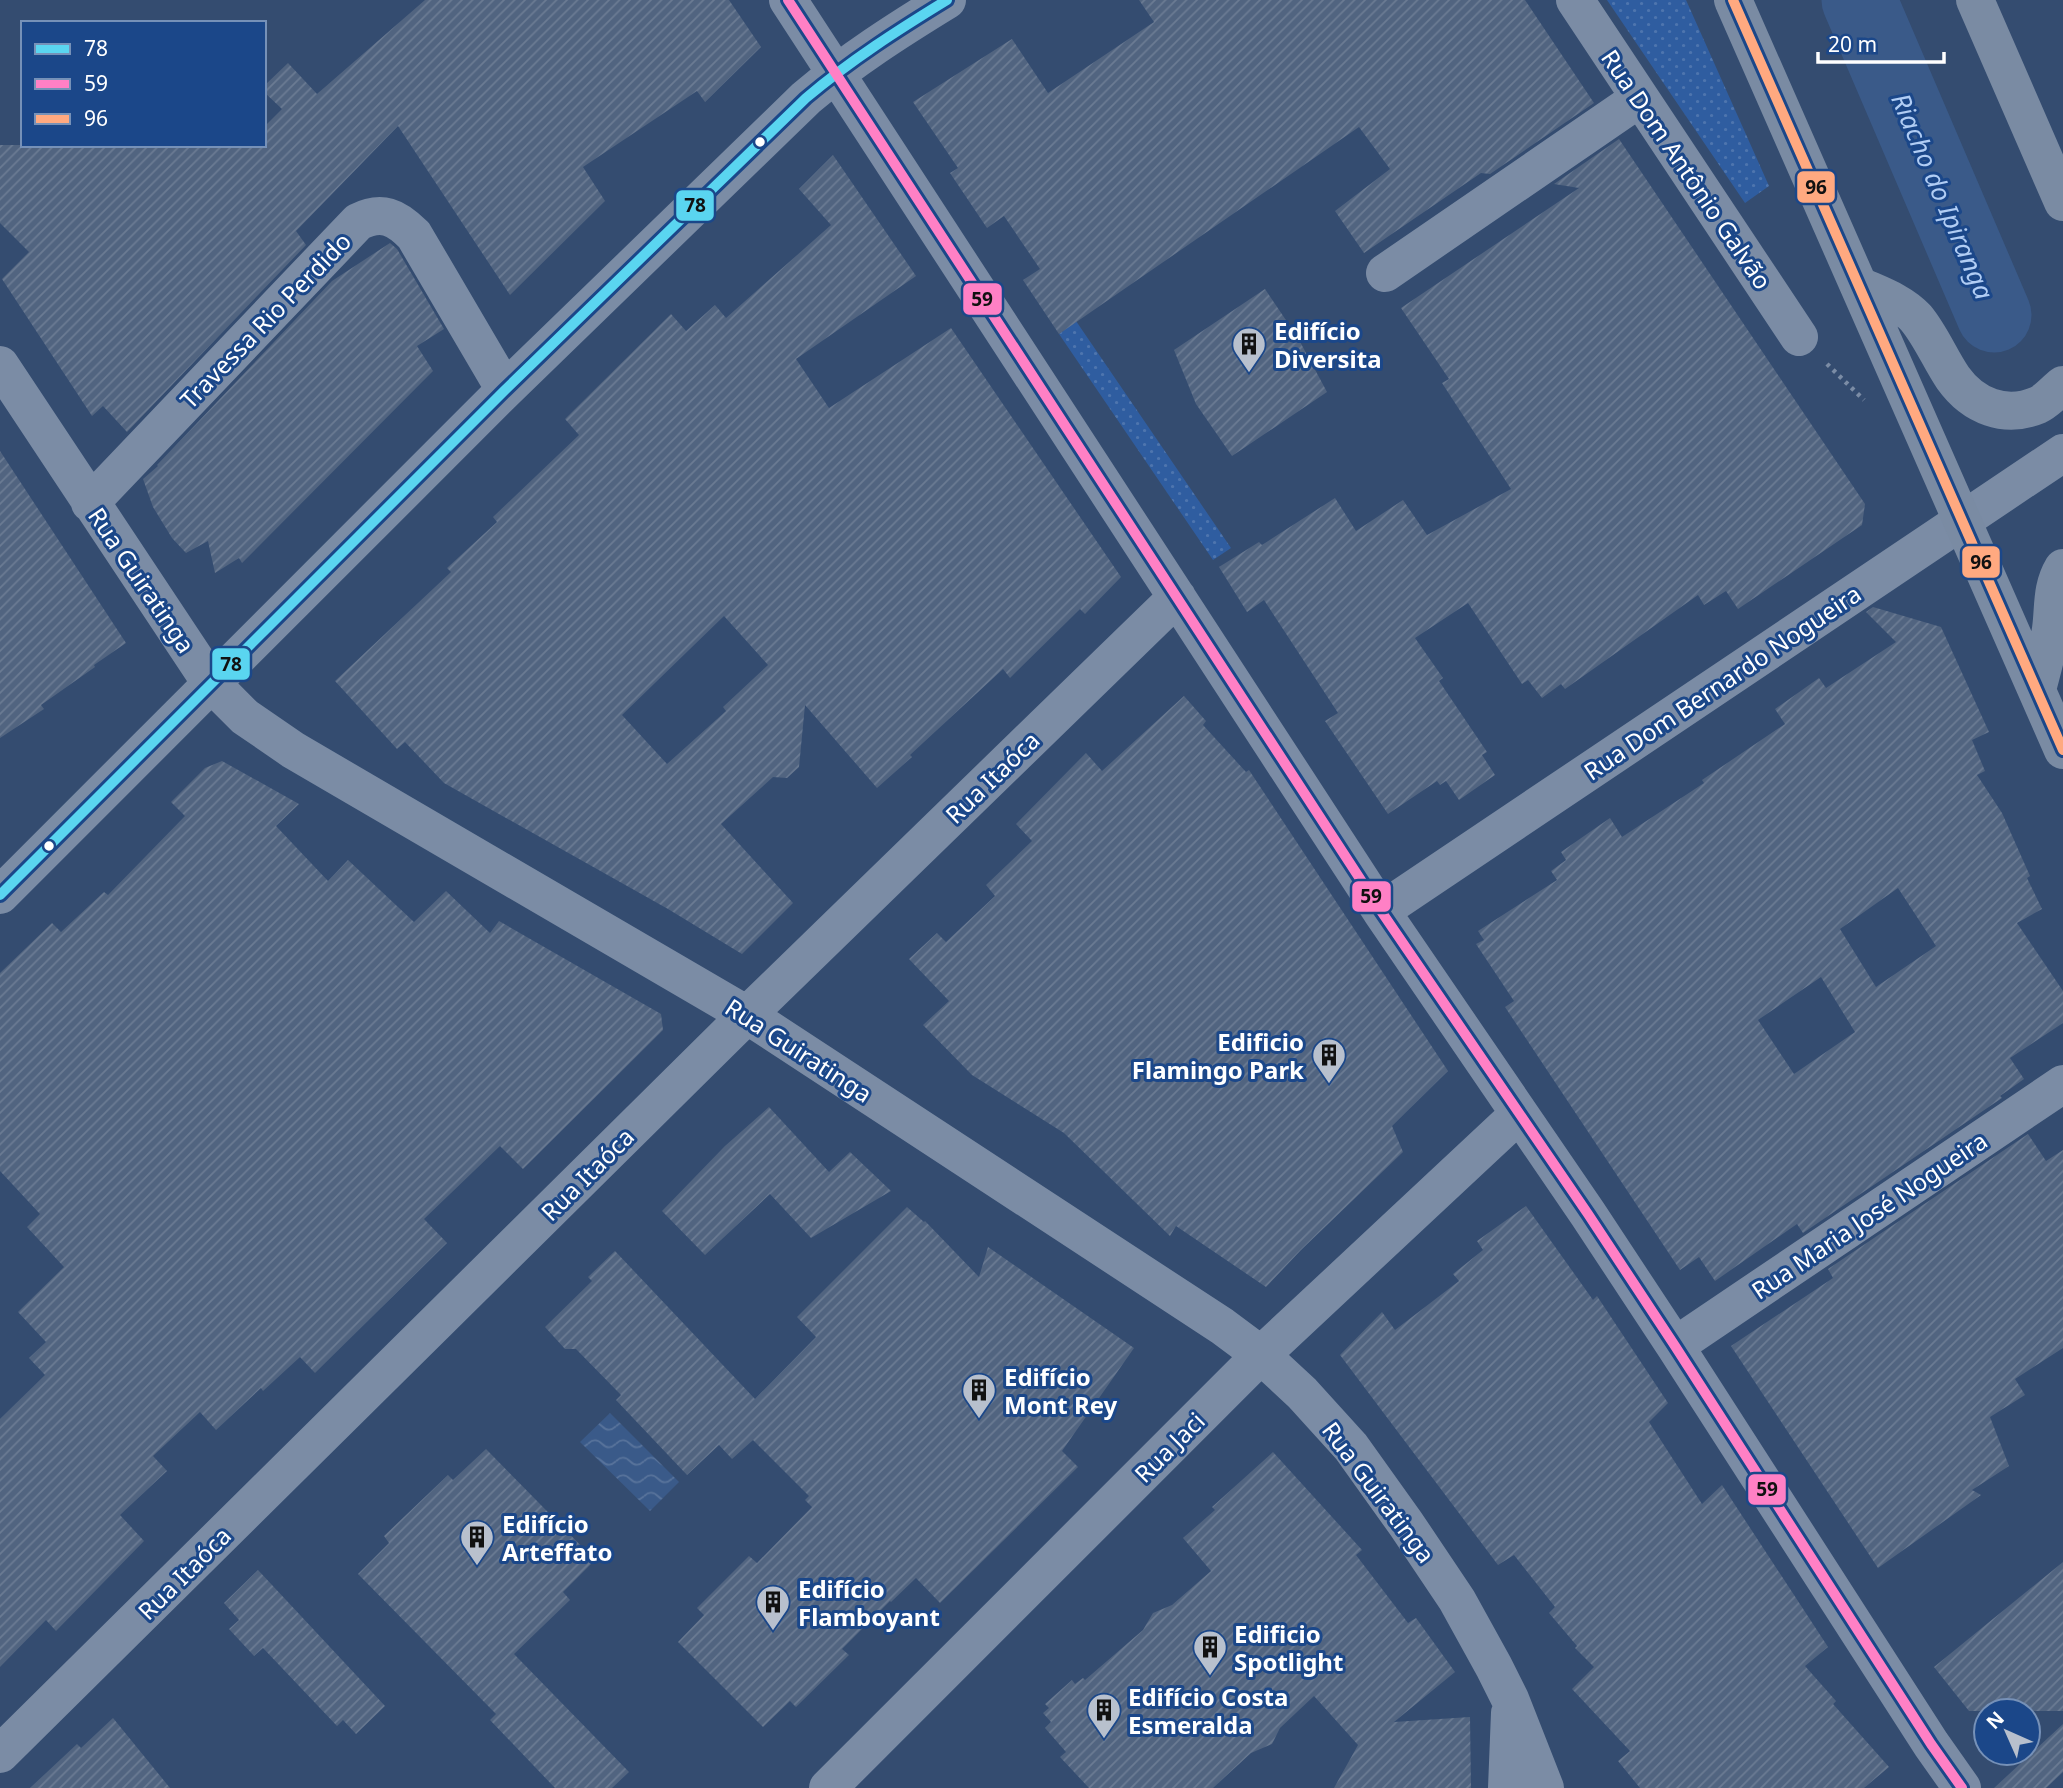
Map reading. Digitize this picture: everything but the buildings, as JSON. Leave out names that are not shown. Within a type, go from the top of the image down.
[{"type":"main road","points":[[1733,0],[1860,286],[1968,517],[2063,750]]},
{"type":"main road","points":[[1975,0],[2063,202]]},
{"type":"main road","points":[[1860,286],[1898,303],[1916,319],[1954,379],[1974,400],[1996,411],[2019,411],[2040,404],[2063,385]]},
{"type":"main road","points":[[2037,690],[2052,625],[2052,598],[2063,568]]},
{"type":"street","points":[[788,0],[1381,911],[1675,1346],[1962,1788]]},
{"type":"street","points":[[0,895],[505,390],[806,97],[879,42],[947,0]]},
{"type":"street","name":"Rua Dom Antônio Galvão","points":[[1575,0],[1799,337]]},
{"type":"street","points":[[1385,273],[1640,98]]},
{"type":"street","name":"Travessa Rio Perdido","points":[[90,503],[358,222],[368,217],[389,215],[403,223],[414,235],[505,390]]},
{"type":"street","name":"Rua Guiratinga","points":[[0,365],[211,683],[245,717],[293,750],[747,1015],[1222,1326],[1261,1355],[1351,1447],[1457,1600],[1510,1699],[1545,1788]]},
{"type":"street","name":"Rua Dom Bernardo Nogueira","points":[[1381,911],[2063,453]]},
{"type":"street","name":"Rua Itaóca","points":[[0,1754],[747,1015],[1177,597]]},
{"type":"street","name":"Rua Maria José Nogueira","points":[[1675,1346],[2063,1084]]},
{"type":"street","name":"Rua Jaci","points":[[828,1788],[1261,1355],[1519,1114]]},
{"type":"street","points":[[1507,1788],[1510,1699]]},
{"type":"shaded area","points":[[1607,0],[1686,0],[1769,186],[1745,203]]},
{"type":"shaded area","points":[[1076,321],[1231,548],[1213,560],[1059,334]]},
{"type":"water","points":[[610,1413],[679,1482],[650,1511],[580,1442]]},
{"type":"waterway","name":"Riacho do Ipiranga","points":[[1859,0],[1994,315]]},
{"type":"transit line","name":"59","points":[[788,0],[1381,911],[1588,1214],[1962,1788]]},
{"type":"transit line","name":"78","points":[[0,895],[505,390],[806,98],[875,46],[947,0]]},
{"type":"transit line","name":"96","points":[[1733,0],[2063,750]]},
{"type":"place","name":"Edifício Diversita","points":[[1249,374]]},
{"type":"place","name":"Edificio Flamingo Park","points":[[1329,1085]]},
{"type":"place","name":"Edifício Mont Rey","points":[[979,1420]]},
{"type":"place","name":"Edifício Arteffato","points":[[477,1567]]},
{"type":"place","name":"Edifício Flamboyant","points":[[773,1632]]},
{"type":"place","name":"Edificio Spotlight","points":[[1210,1677]]},
{"type":"place","name":"Edifício Costa Esmeralda","points":[[1104,1740]]}]
